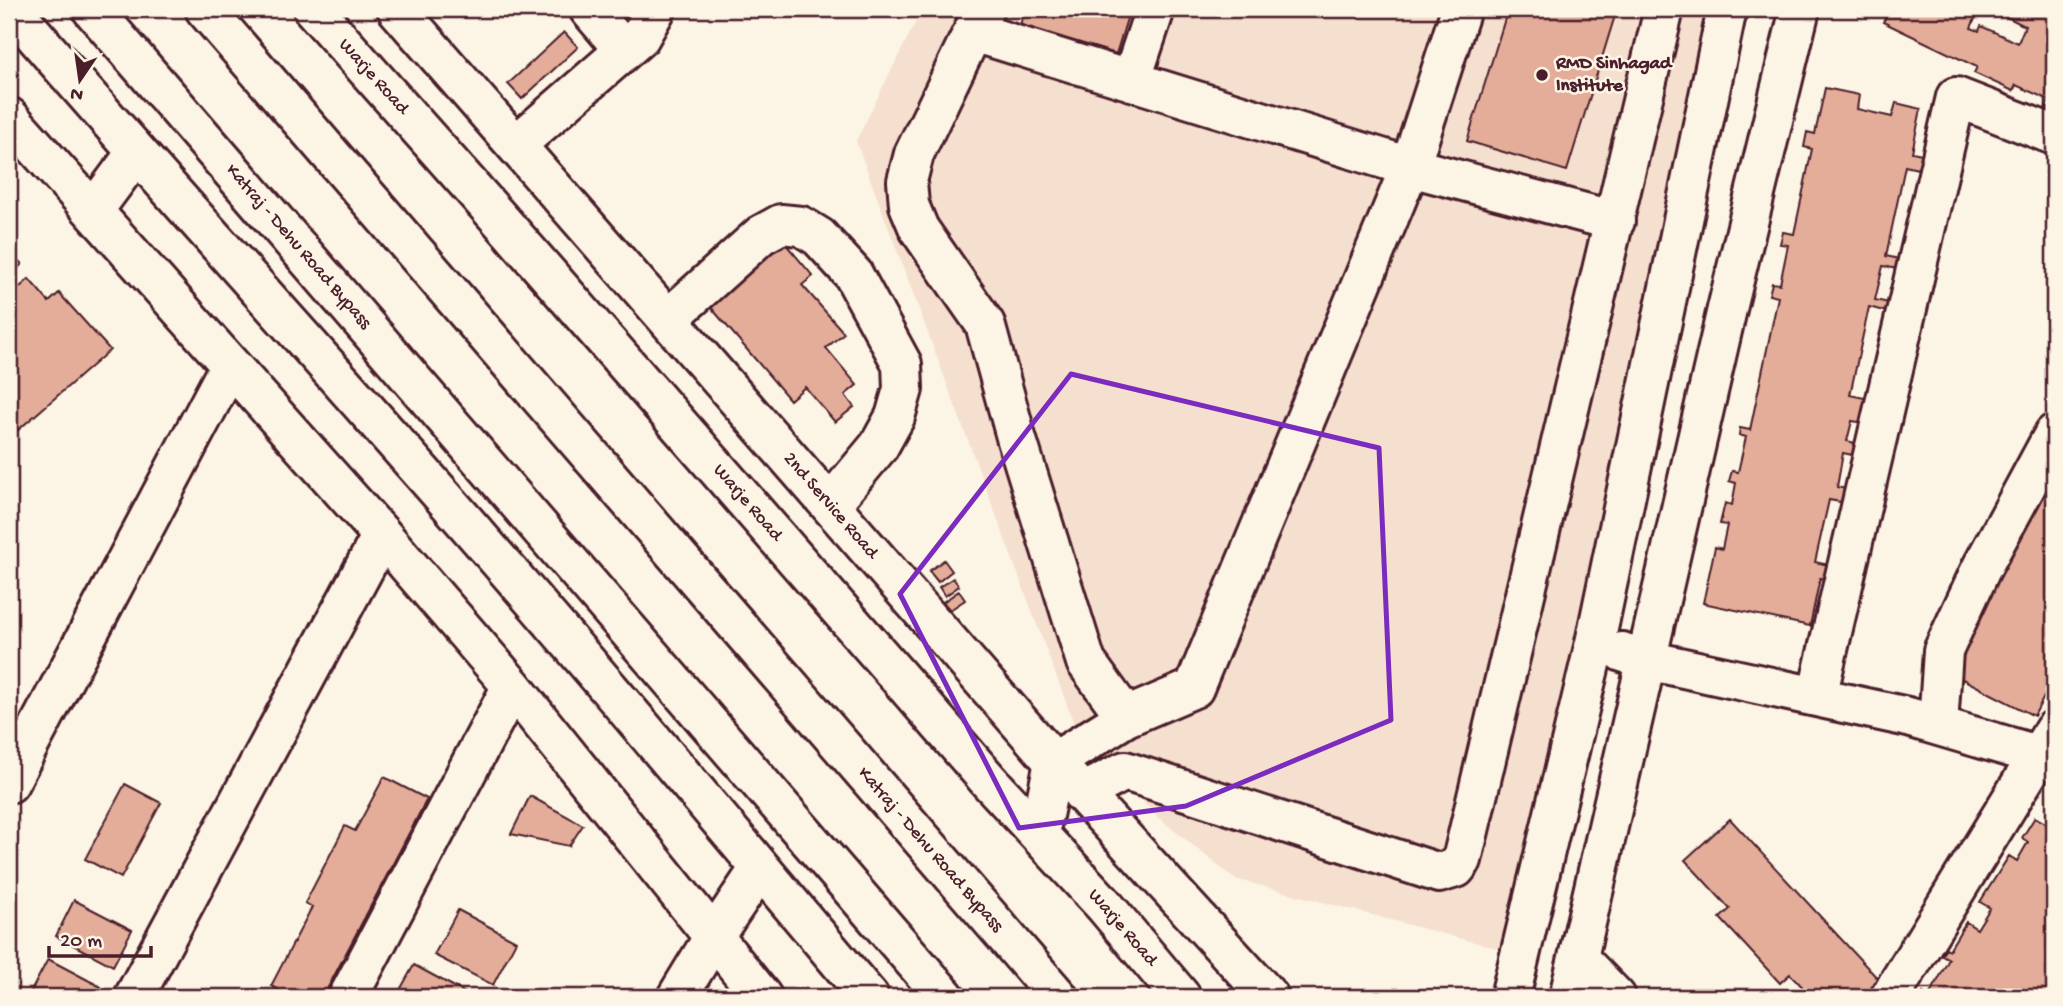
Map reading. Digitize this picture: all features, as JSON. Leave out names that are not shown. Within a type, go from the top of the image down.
[{"type":"main road","points":[[12,9],[136,153],[435,487],[869,997]]},
{"type":"main road","name":"Katraj - Dehu Road Bypass","points":[[92,9],[945,997]]},
{"type":"main road","name":"Katraj - Dehu Road Bypass","points":[[205,9],[1058,997]]},
{"type":"main road","name":"Warje Road","points":[[313,9],[989,781],[1104,905],[1181,997]]},
{"type":"main road","name":"2nd Service Road","points":[[397,9],[1054,762],[1269,997]]},
{"type":"main road","points":[[589,9],[625,50]]},
{"type":"main road","points":[[516,145],[640,37],[656,9]]},
{"type":"main road","points":[[1130,81],[1155,9]]},
{"type":"main road","points":[[1039,835],[1054,762],[1126,717],[1194,688],[1410,167],[1461,9]]},
{"type":"main road","points":[[1082,793],[1125,771],[1439,873],[1455,868],[1462,860],[1664,9]]},
{"type":"main road","points":[[1510,997],[1595,643],[1727,9]]},
{"type":"main road","points":[[1591,984],[1647,660],[1800,9]]},
{"type":"main road","points":[[1126,717],[1086,662],[1016,437],[985,324],[919,229],[909,205],[907,181],[914,154],[979,20],[1130,81],[1410,167],[1615,222]]},
{"type":"main road","points":[[1817,697],[1956,97],[2054,135]]},
{"type":"main road","points":[[9,117],[382,535],[512,687],[762,997]]},
{"type":"main road","points":[[93,211],[136,153]]},
{"type":"main road","points":[[668,319],[761,235],[781,224],[801,226],[819,237],[853,274],[902,364],[903,389],[895,417],[879,446],[830,505]]},
{"type":"main road","points":[[9,783],[230,366]]},
{"type":"main road","points":[[1938,725],[1943,651],[1981,569],[2054,434]]},
{"type":"main road","points":[[134,997],[382,535]]},
{"type":"main road","points":[[1595,643],[1647,660],[2050,749],[1890,997]]},
{"type":"main road","points":[[348,997],[512,687]]},
{"type":"main road","points":[[706,997],[721,947],[761,868]]},
{"type":"main road","points":[[677,997],[721,947]]},
{"type":"highlighted area","points":[[1071,374],[1379,448],[1391,720],[1186,806],[1019,828],[900,594]]},
{"type":"shaded area","points":[[922,9],[1705,9],[1587,590],[1508,951],[1235,879],[1156,816],[1076,729],[856,141]]},
{"type":"building","points":[[1025,9],[1130,9],[1116,54],[1020,25]]},
{"type":"building","name":"RMD Sinhagad Institute","points":[[1508,9],[1617,9],[1567,171],[1467,141]]},
{"type":"building","points":[[1890,9],[1979,9],[1971,28],[1979,31],[1981,26],[2018,43],[2025,26],[1991,9],[2054,9],[2054,111],[2046,107],[2049,100],[2016,85],[2013,91],[1974,73],[1977,67],[1883,22]]},
{"type":"building","points":[[564,32],[578,47],[522,99],[508,84]]},
{"type":"building","points":[[1825,88],[1859,95],[1857,109],[1892,117],[1896,103],[1921,109],[1912,152],[1922,154],[1918,169],[1905,166],[1886,256],[1899,259],[1897,269],[1883,266],[1875,300],[1889,303],[1887,312],[1869,307],[1850,395],[1869,399],[1864,423],[1852,421],[1847,441],[1859,444],[1857,456],[1843,453],[1837,487],[1850,490],[1846,503],[1829,500],[1815,562],[1833,566],[1830,580],[1820,578],[1810,626],[1703,603],[1715,547],[1722,549],[1727,525],[1720,524],[1725,503],[1732,505],[1736,483],[1729,481],[1732,471],[1738,472],[1746,437],[1739,435],[1740,428],[1750,430],[1778,297],[1769,295],[1772,283],[1780,284],[1788,245],[1780,244],[1783,232],[1794,234],[1812,149],[1804,147],[1807,132],[1815,134]]},
{"type":"building","points":[[784,242],[813,276],[802,285],[844,333],[826,348],[857,385],[845,395],[854,407],[835,422],[805,387],[790,400],[709,305]]},
{"type":"building","points":[[9,252],[22,264],[9,277]]},
{"type":"building","points":[[29,279],[49,302],[59,293],[110,350],[9,438],[9,297]]},
{"type":"building","points":[[2054,462],[2054,678],[2034,716],[1945,670]]},
{"type":"building","points":[[944,560],[952,571],[938,582],[929,571]]},
{"type":"building","points":[[953,578],[959,586],[945,596],[939,587]]},
{"type":"building","points":[[959,591],[965,600],[950,610],[943,602]]},
{"type":"building","points":[[384,777],[427,799],[323,997],[293,997],[271,986],[312,907],[305,903],[345,826],[355,831]]},
{"type":"building","points":[[125,784],[161,803],[121,878],[85,859]]},
{"type":"building","points":[[530,796],[583,825],[569,846],[511,834]]},
{"type":"building","points":[[2054,812],[2054,997],[1928,997],[1949,959],[1942,955],[1946,948],[1949,950],[1966,922],[1977,929],[1990,908],[1980,902],[2009,856],[2017,861],[2028,842],[2022,838],[2035,817],[2047,824]]},
{"type":"building","points":[[1730,819],[1880,981],[1863,997],[1812,997],[1790,974],[1780,983],[1720,918],[1730,909],[1685,860]]},
{"type":"building","points":[[74,900],[132,930],[113,966],[56,936]]},
{"type":"building","points":[[458,910],[516,941],[493,985],[434,955]]},
{"type":"building","points":[[48,959],[101,987],[95,997],[28,997]]},
{"type":"building","points":[[414,965],[473,997],[396,997]]},
{"type":"place","name":"RMD Sinhagad Institute","points":[[1542,75]]}]
